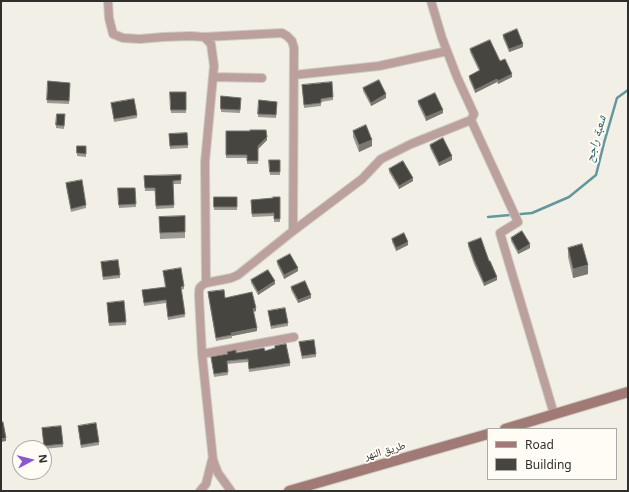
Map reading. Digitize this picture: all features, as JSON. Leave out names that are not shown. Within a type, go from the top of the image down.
[{"type":"main road","points":[[508,428],[628,392]]},
{"type":"main road","name":"طريق النهر","points":[[290,491],[313,488],[487,434]]},
{"type":"street","points":[[108,1],[109,18],[113,34],[123,38],[140,39],[191,36],[204,37],[282,33],[292,41],[294,48],[293,231]]},
{"type":"street","points":[[230,491],[218,473],[213,460],[202,354],[198,290],[206,283],[231,278],[238,275],[362,178],[381,159],[411,144],[471,120],[474,114],[447,51],[431,1]]},
{"type":"street","points":[[204,37],[211,44],[214,66],[205,162],[206,283]]},
{"type":"street","points":[[294,75],[379,66],[443,52]]},
{"type":"street","points":[[212,77],[262,78]]},
{"type":"street","points":[[471,120],[518,222],[500,233],[554,414]]},
{"type":"street","points":[[202,354],[294,337]]},
{"type":"street","points":[[200,491],[206,484],[213,460]]},
{"type":"building","points":[[517,29],[523,44],[509,49],[503,35]]},
{"type":"building","points":[[490,40],[500,61],[505,59],[512,74],[498,81],[497,79],[475,90],[469,76],[480,70],[470,49]]},
{"type":"building","points":[[379,80],[386,94],[371,103],[363,88]]},
{"type":"building","points":[[48,81],[70,83],[69,101],[47,100]]},
{"type":"building","points":[[332,82],[333,97],[321,99],[321,103],[304,105],[302,85]]},
{"type":"building","points":[[170,92],[186,92],[186,110],[171,110]]},
{"type":"building","points":[[435,93],[443,110],[426,117],[418,101]]},
{"type":"building","points":[[221,96],[241,98],[240,110],[221,109]]},
{"type":"building","points":[[134,99],[137,115],[114,119],[111,103]]},
{"type":"building","points":[[259,100],[277,102],[276,115],[258,114]]},
{"type":"building","points":[[57,114],[65,114],[64,126],[56,125]]},
{"type":"building","points":[[366,125],[372,140],[359,145],[353,131]]},
{"type":"building","points":[[266,130],[267,137],[258,146],[258,161],[247,161],[247,155],[226,155],[226,131]]},
{"type":"building","points":[[187,133],[188,145],[170,146],[169,134]]},
{"type":"building","points":[[443,138],[452,156],[439,163],[430,145]]},
{"type":"building","points":[[77,146],[86,146],[86,154],[77,153]]},
{"type":"building","points":[[269,160],[280,160],[280,172],[270,172]]},
{"type":"building","points":[[403,161],[413,178],[399,186],[389,169]]},
{"type":"building","points":[[181,175],[181,180],[173,181],[174,205],[156,206],[155,188],[145,188],[144,176]]},
{"type":"building","points":[[82,180],[86,205],[71,209],[66,183]]},
{"type":"building","points":[[118,188],[135,188],[136,204],[119,205]]},
{"type":"building","points":[[214,197],[237,197],[237,207],[214,207]]},
{"type":"building","points":[[280,197],[280,219],[274,219],[274,213],[252,214],[251,200]]},
{"type":"building","points":[[185,216],[185,232],[160,233],[159,217]]},
{"type":"building","points":[[522,231],[530,244],[518,251],[511,238]]},
{"type":"building","points":[[404,233],[408,242],[396,248],[392,239]]},
{"type":"building","points":[[481,238],[489,261],[497,277],[484,283],[468,243]]},
{"type":"building","points":[[582,244],[588,265],[573,269],[568,248]]},
{"type":"building","points":[[290,254],[298,268],[284,275],[277,261]]},
{"type":"building","points":[[118,260],[120,275],[103,277],[101,262]]},
{"type":"building","points":[[181,268],[184,286],[181,287],[185,314],[168,317],[166,300],[144,303],[142,290],[166,287],[163,271]]},
{"type":"building","points":[[268,270],[275,281],[258,292],[251,280]]},
{"type":"building","points":[[305,281],[311,295],[298,300],[291,287]]},
{"type":"building","points":[[224,290],[225,298],[252,292],[256,308],[253,309],[257,328],[231,333],[232,335],[216,338],[208,292]]},
{"type":"building","points":[[124,301],[126,322],[109,323],[107,303]]},
{"type":"building","points":[[285,308],[288,323],[271,326],[268,311]]},
{"type":"building","points":[[314,340],[316,354],[302,356],[299,342]]},
{"type":"building","points":[[286,344],[290,363],[249,369],[248,359],[227,361],[228,372],[214,374],[211,357],[228,354],[227,352],[236,350],[236,353],[264,348],[265,351],[275,348],[275,346]]},
{"type":"building","points":[[3,422],[6,438],[1,439],[1,423]]},
{"type":"building","points":[[96,423],[99,442],[81,445],[78,426]]},
{"type":"building","points":[[61,426],[63,444],[52,445],[52,440],[43,440],[42,428]]},
{"type":"waterway","name":"شعبة راجح","points":[[488,217],[532,213],[569,197],[596,175],[617,98],[628,90]]}]
